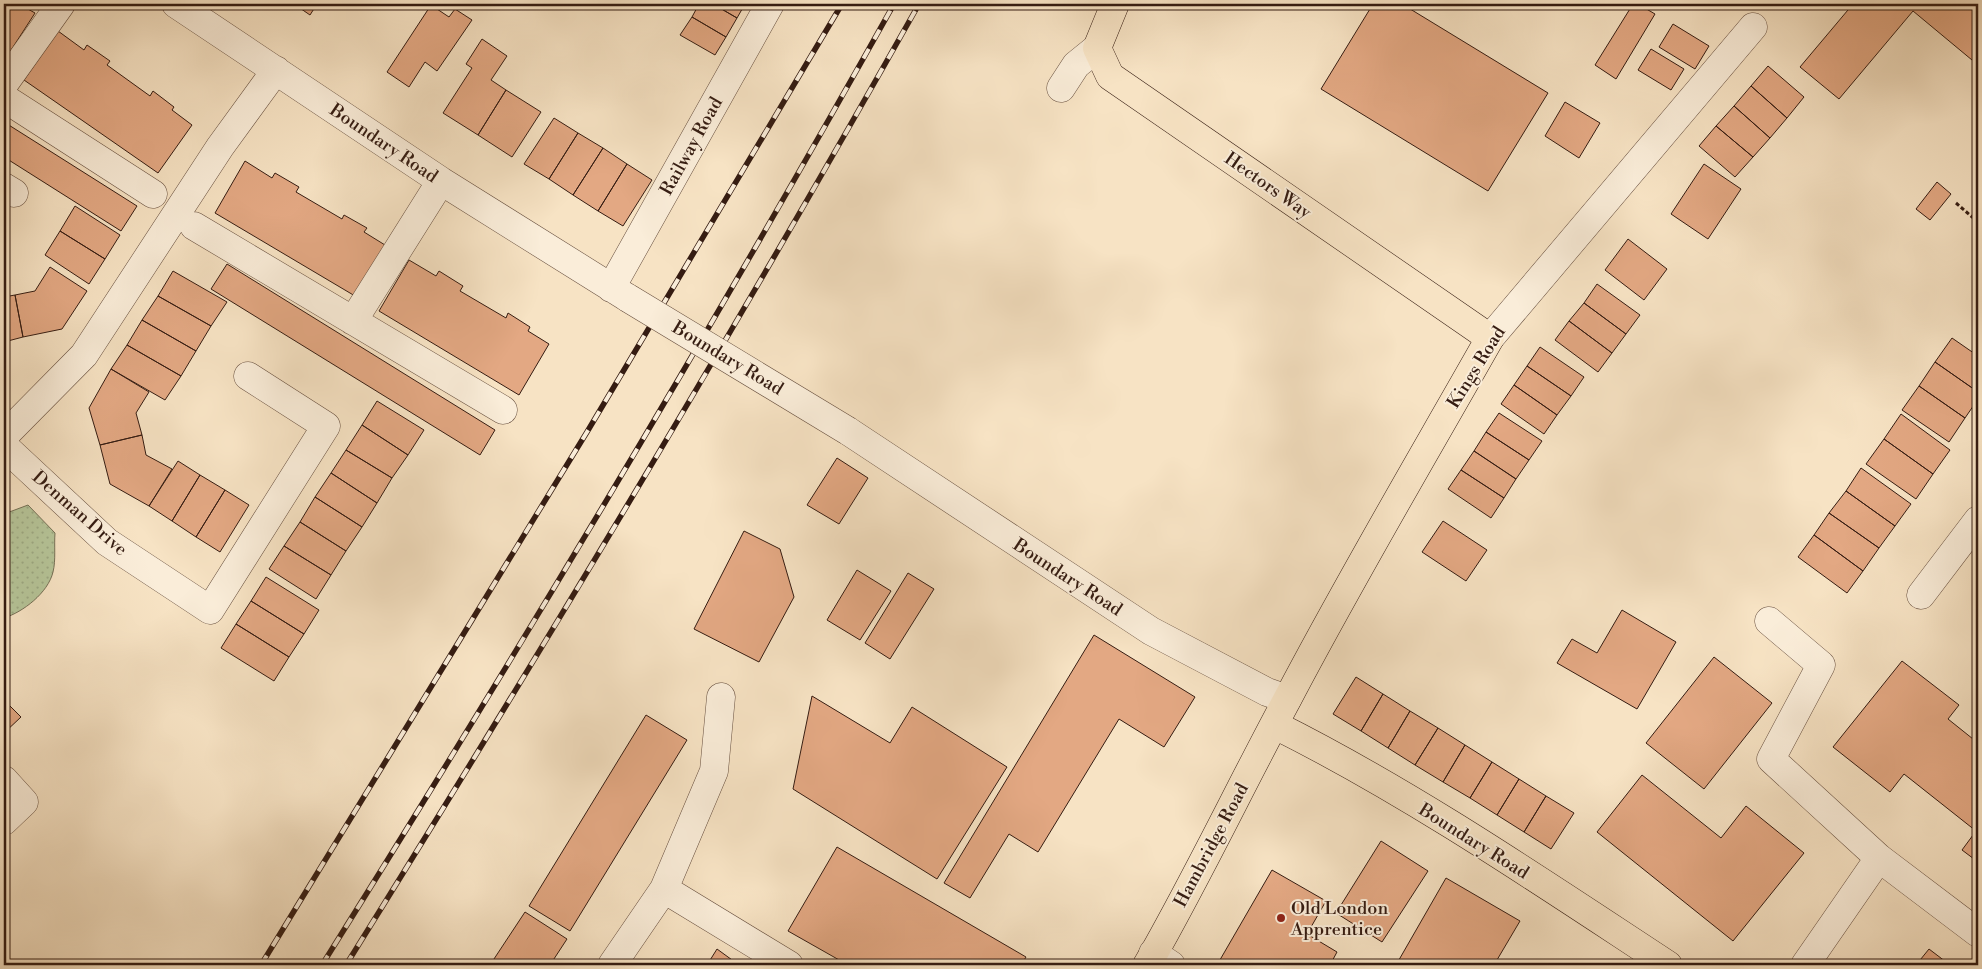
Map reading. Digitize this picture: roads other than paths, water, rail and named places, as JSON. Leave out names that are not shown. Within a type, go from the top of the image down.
[{"type":"main road","points":[[1097,48],[1115,4]]},
{"type":"main road","name":"Hectors Way","points":[[1097,48],[1110,76],[1490,338]]},
{"type":"main road","name":"Kings Road","points":[[1275,725],[1382,526],[1490,338]]},
{"type":"main road","name":"Hambridge Road","points":[[1157,961],[1205,860],[1275,725]]},
{"type":"main road","name":"Boundary Road","points":[[1275,725],[1314,744],[1420,807],[1570,900],[1668,965]]},
{"type":"street","points":[[4,84],[61,4]]},
{"type":"street","name":"Boundary Road","points":[[177,4],[441,182],[848,431],[1151,631],[1267,692],[1287,700]]},
{"type":"street","name":"Railway Road","points":[[620,293],[770,4]]},
{"type":"street","name":"Kings Road","points":[[1490,338],[1753,27]]},
{"type":"street","points":[[1062,88],[1076,65],[1097,48]]},
{"type":"street","points":[[4,436],[84,355],[220,147],[276,70]]},
{"type":"street","points":[[4,98],[153,194]]},
{"type":"street","points":[[353,320],[441,182]]},
{"type":"street","points":[[194,226],[503,410]]},
{"type":"street","name":"Denman Drive","points":[[4,446],[107,542],[210,610],[326,426],[248,376]]},
{"type":"street","points":[[1921,595],[1978,520]]},
{"type":"street","points":[[1769,621],[1820,665],[1771,759],[1879,858],[1978,933]]},
{"type":"street","points":[[612,965],[664,889],[714,771],[721,697]]},
{"type":"street","points":[[4,780],[24,802],[4,821]]},
{"type":"street","points":[[1805,965],[1879,858]]},
{"type":"street","points":[[664,889],[789,965]]},
{"type":"railway","points":[[261,965],[587,432],[842,4]]},
{"type":"railway","points":[[322,965],[614,488],[756,247],[894,4]]},
{"type":"railway","points":[[346,965],[638,488],[780,247],[919,4]]},
{"type":"place","name":"Old London Apprentice","points":[[1281,918]]}]
